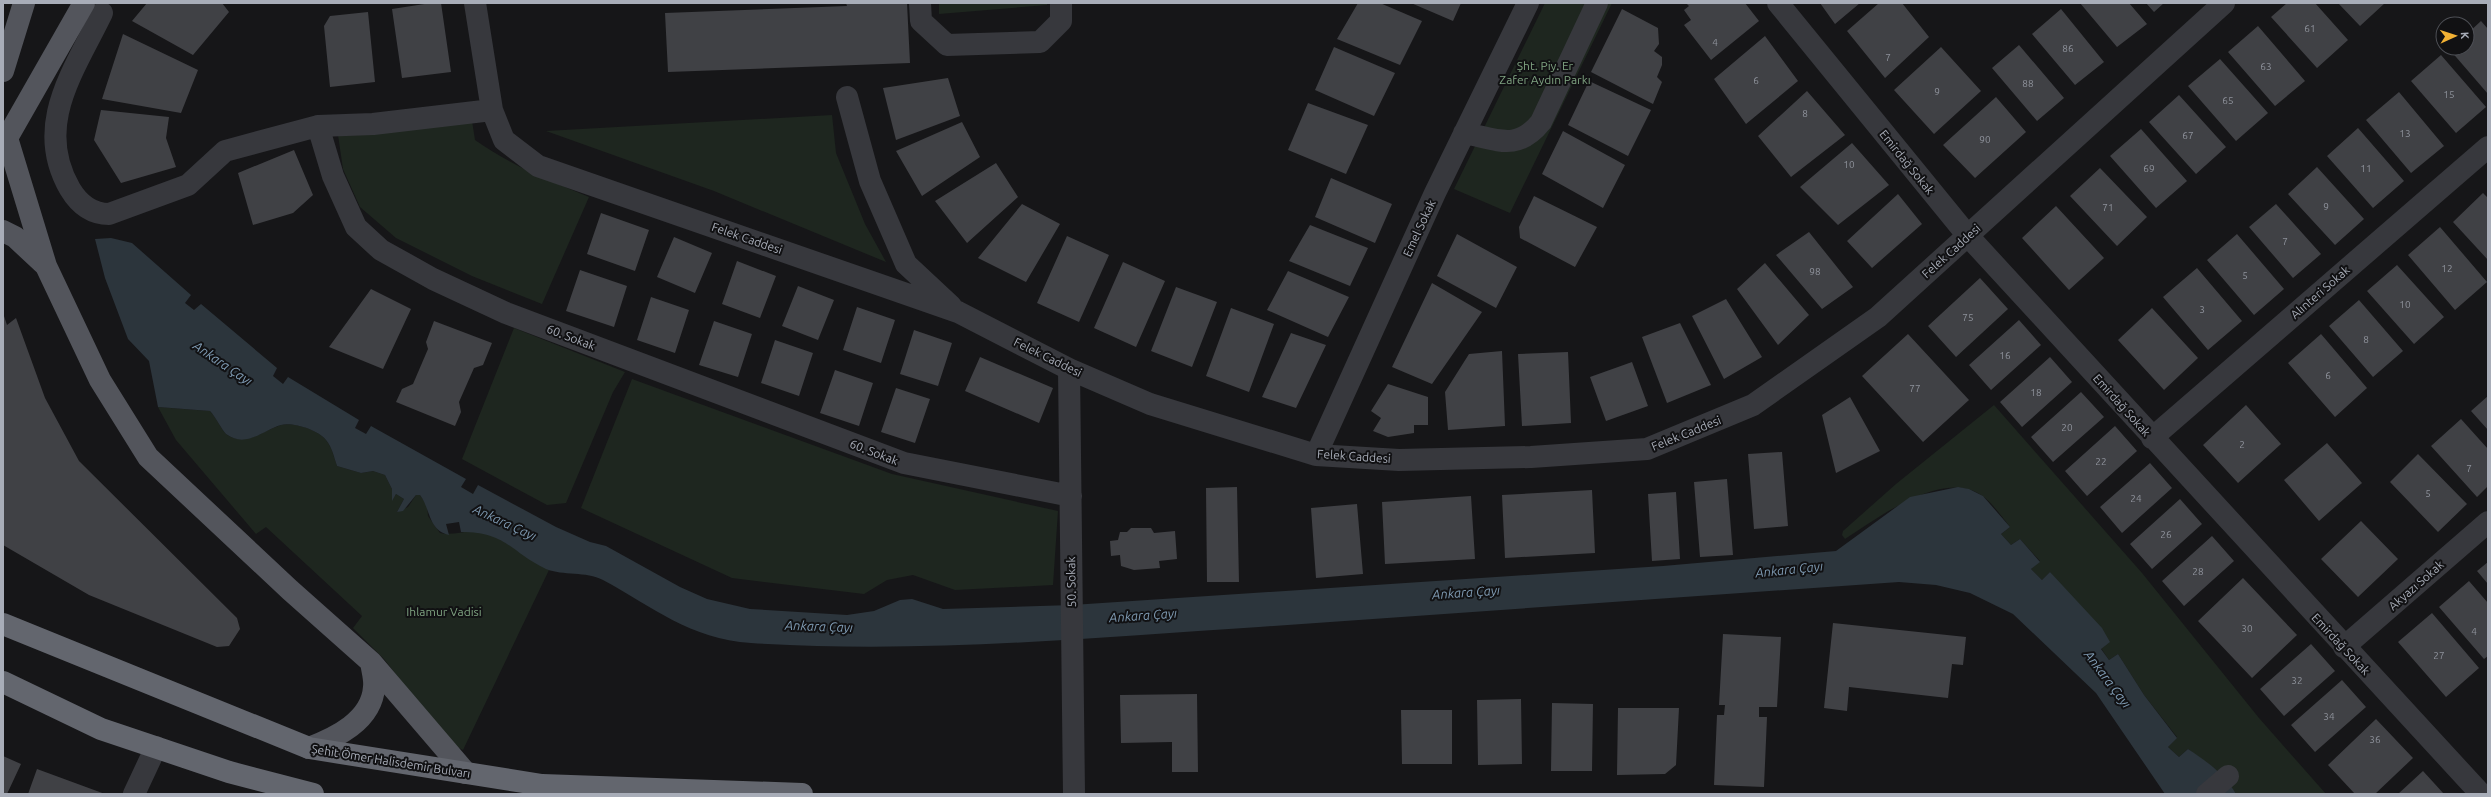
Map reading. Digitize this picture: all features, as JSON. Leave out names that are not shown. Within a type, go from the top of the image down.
[{"type":"highway","name":"Şehit Ömer Halisdemir Bulvarı","points":[[3,624],[309,748],[542,785],[802,794]]},
{"type":"highway","points":[[3,682],[101,729],[229,772],[313,794]]},
{"type":"main road","points":[[3,71],[24,3]]},
{"type":"main road","points":[[93,8],[5,142],[46,266],[100,380],[148,457],[290,590],[371,662],[466,773]]},
{"type":"main road","points":[[3,231],[15,237],[46,266]]},
{"type":"main road","points":[[309,748],[336,738],[354,723],[370,703],[374,688],[371,662]]},
{"type":"street","name":"Felek Caddesi","points":[[475,3],[492,110],[504,140],[538,166],[958,312],[1069,369],[1150,404],[1316,455],[1406,459],[1531,457],[1647,449],[1753,405],[1878,317],[2224,3]]},
{"type":"street","points":[[920,3],[921,22],[946,45],[1040,42],[1061,22],[1061,3]]},
{"type":"street","name":"Emel Sokak","points":[[1316,455],[1464,133],[1528,3]]},
{"type":"street","points":[[1464,133],[1516,141],[1530,135],[1541,122],[1597,3]]},
{"type":"street","name":"Emirdağ Sokak","points":[[1778,3],[1968,236],[2344,648],[2481,794]]},
{"type":"street","points":[[93,8],[58,105],[54,128],[56,150],[62,175],[73,193],[85,206],[97,214],[109,214],[188,185],[225,151],[318,126],[373,124],[492,110]]},
{"type":"street","points":[[847,98],[870,181],[906,264],[958,312]]},
{"type":"street","name":"60. Sokak","points":[[318,126],[333,176],[356,227],[381,250],[433,279],[506,313],[904,463],[1070,496]]},
{"type":"street","name":"Alınteri Sokak","points":[[2152,438],[2488,147]]},
{"type":"street","name":"50. Sokak","points":[[1069,369],[1074,794]]},
{"type":"street","name":"Akyazı Sokak","points":[[2344,648],[2488,522]]},
{"type":"street","points":[[134,794],[156,747]]},
{"type":"street","points":[[2207,794],[2228,776]]},
{"type":"green space","points":[[939,3],[1047,3],[1047,5],[939,14]]},
{"type":"green space","name":"Şht. Piy. Er Zafer Aydın Parkı","points":[[1545,3],[1612,3],[1510,213],[1454,189]]},
{"type":"green space","points":[[832,115],[836,153],[865,224],[886,262],[714,191],[546,131]]},
{"type":"green space","points":[[472,121],[475,140],[488,149],[530,172],[589,197],[542,304],[472,276],[396,238],[360,207],[343,169],[338,135]]},
{"type":"green space","points":[[514,328],[625,372],[613,392],[566,503],[547,505],[462,459]]},
{"type":"green space","points":[[632,379],[892,474],[1058,511],[1053,585],[955,590],[913,575],[887,580],[864,594],[732,578],[581,508]]},
{"type":"green space","points":[[1994,405],[2142,573],[2259,718],[2326,794],[2236,794],[2219,772],[2188,749],[2179,757],[2168,747],[2177,737],[2144,695],[2118,654],[2109,660],[2050,572],[2042,580],[2031,569],[2040,561],[2020,539],[2011,545],[2001,534],[2010,527],[1995,507],[1984,497],[1968,489],[1950,488],[1932,491],[1912,498],[1893,508],[1845,539],[1842,535],[1843,531],[1896,484]]},
{"type":"green space","name":"Ihlamur Vadisi","points":[[158,407],[210,411],[226,434],[233,438],[247,439],[274,427],[286,424],[312,430],[326,440],[333,452],[337,466],[361,473],[373,471],[385,475],[392,489],[392,500],[396,494],[404,499],[397,512],[408,507],[416,495],[420,495],[427,505],[428,516],[440,533],[450,534],[478,532],[497,537],[515,547],[549,570],[463,750],[449,743],[384,659],[353,628],[362,616],[266,527],[256,534],[176,440]]},
{"type":"water","name":"Ankara Çayı","points":[[111,238],[132,243],[191,295],[185,303],[194,310],[201,304],[277,368],[273,376],[283,384],[288,377],[359,420],[355,428],[366,434],[371,426],[466,479],[461,487],[473,494],[478,485],[556,527],[590,542],[606,546],[680,587],[707,599],[750,609],[847,615],[874,611],[900,600],[912,599],[943,609],[1072,605],[1663,566],[1836,551],[1910,497],[1958,487],[1969,489],[1983,496],[2010,527],[2001,534],[2011,545],[2020,539],[2040,562],[2031,569],[2042,580],[2050,572],[2102,628],[2110,642],[2101,649],[2109,660],[2118,654],[2144,695],[2177,738],[2168,747],[2179,757],[2188,749],[2221,774],[2236,794],[2165,794],[2096,693],[2013,614],[1970,593],[1936,585],[1899,582],[1069,640],[941,646],[814,646],[751,643],[709,635],[673,620],[596,577],[546,569],[534,563],[499,539],[489,535],[461,532],[459,522],[446,524],[449,535],[442,532],[433,524],[420,495],[416,495],[403,511],[397,512],[404,499],[396,494],[392,501],[392,489],[385,475],[373,471],[361,473],[337,466],[333,452],[326,440],[311,430],[286,424],[274,427],[254,437],[240,440],[226,434],[210,411],[158,407],[149,361],[128,339],[105,278],[95,239]]},
{"type":"building","points":[[147,3],[222,3],[229,12],[193,55],[132,21]]},
{"type":"building","points":[[431,3],[441,3],[451,72],[402,78],[392,9]]},
{"type":"building","points":[[846,3],[907,3],[910,63],[668,72],[665,13],[847,6]]},
{"type":"building","points":[[1358,3],[1380,3],[1422,21],[1400,65],[1337,39]]},
{"type":"building","points":[[1411,3],[1461,3],[1453,21]]},
{"type":"building","points":[[1686,3],[1745,3],[1759,21],[1711,60],[1684,25],[1691,20],[1684,10],[1689,6]]},
{"type":"building","points":[[1820,3],[1860,3],[1835,24]]},
{"type":"building","points":[[1879,3],[1902,3],[1929,37],[1885,78],[1847,31]]},
{"type":"building","points":[[2080,3],[2129,3],[2147,24],[2117,47]]},
{"type":"building","points":[[2146,3],[2164,3],[2154,12]]},
{"type":"building","points":[[2287,3],[2315,3],[2348,40],[2317,68],[2271,17]]},
{"type":"building","points":[[2338,3],[2385,3],[2360,26]]},
{"type":"building","points":[[1622,9],[1658,28],[1659,44],[1654,51],[1662,57],[1662,65],[1657,77],[1662,82],[1653,104],[1591,72]]},
{"type":"building","points":[[2061,9],[2104,62],[2075,85],[2032,34]]},
{"type":"building","points":[[368,12],[375,82],[330,87],[324,26],[330,16]]},
{"type":"building","points":[[2481,21],[2488,29],[2488,94],[2455,56],[2475,56],[2475,27]]},
{"type":"building","points":[[2258,26],[2305,81],[2275,106],[2228,52]]},
{"type":"building","points":[[123,34],[198,70],[181,113],[102,99]]},
{"type":"building","points":[[1765,36],[1798,81],[1746,124],[1714,79]]},
{"type":"building","points":[[2019,45],[2064,98],[2037,121],[1992,68]]},
{"type":"building","points":[[1334,47],[1395,73],[1374,116],[1315,90]]},
{"type":"building","points":[[1941,47],[1981,91],[1934,134],[1894,90]]},
{"type":"building","points":[[2440,56],[2442,56],[2486,107],[2456,133],[2411,81]]},
{"type":"building","points":[[2220,59],[2268,113],[2236,141],[2188,86]]},
{"type":"building","points":[[948,78],[960,116],[896,140],[883,88]]},
{"type":"building","points":[[1589,81],[1651,110],[1628,156],[1568,125]]},
{"type":"building","points":[[1807,91],[1845,135],[1791,177],[1758,136]]},
{"type":"building","points":[[2399,92],[2444,146],[2411,173],[2366,120]]},
{"type":"building","points":[[2179,95],[2226,147],[2196,174],[2149,122]]},
{"type":"building","points":[[1996,97],[2026,132],[1975,178],[1943,145]]},
{"type":"building","points":[[1308,103],[1368,125],[1346,174],[1288,150]]},
{"type":"building","points":[[101,110],[169,117],[166,138],[176,167],[121,183],[94,140]]},
{"type":"building","points":[[962,122],[980,157],[922,196],[896,151]]},
{"type":"building","points":[[2358,128],[2404,181],[2373,208],[2327,156]]},
{"type":"building","points":[[2141,129],[2187,181],[2156,208],[2110,156]]},
{"type":"building","points":[[1563,131],[1625,165],[1603,208],[1542,174]]},
{"type":"building","points":[[1852,143],[1889,185],[1838,225],[1800,187]]},
{"type":"building","points":[[294,150],[313,195],[293,213],[253,225],[238,173]]},
{"type":"building","points":[[996,163],[1018,197],[967,243],[935,201]]},
{"type":"building","points":[[2317,167],[2364,219],[2335,245],[2288,194]]},
{"type":"building","points":[[2100,168],[2147,217],[2117,246],[2070,196]]},
{"type":"building","points":[[1331,178],[1392,204],[1375,243],[1315,217]]},
{"type":"building","points":[[2483,193],[2488,198],[2488,260],[2453,222]]},
{"type":"building","points":[[1898,194],[1922,224],[1872,268],[1847,241]]},
{"type":"building","points":[[1534,196],[1597,227],[1575,267],[1520,238],[1519,227]]},
{"type":"building","points":[[1022,204],[1060,224],[1026,282],[978,258]]},
{"type":"building","points":[[2276,204],[2321,254],[2293,278],[2249,227]]},
{"type":"building","points":[[2056,206],[2104,258],[2069,290],[2022,238]]},
{"type":"building","points":[[601,213],[649,230],[635,271],[587,254]]},
{"type":"building","points":[[1310,225],[1368,248],[1350,286],[1289,261]]},
{"type":"building","points":[[2440,227],[2487,282],[2455,310],[2408,255]]},
{"type":"building","points":[[1809,232],[1853,287],[1822,309],[1776,255]]},
{"type":"building","points":[[1457,234],[1517,267],[1496,308],[1437,276]]},
{"type":"building","points":[[2237,234],[2284,289],[2254,315],[2207,260]]},
{"type":"building","points":[[1067,236],[1109,255],[1079,322],[1037,303]]},
{"type":"building","points":[[674,237],[712,253],[695,293],[657,277]]},
{"type":"building","points":[[737,261],[776,276],[760,318],[722,304]]},
{"type":"building","points":[[1123,262],[1165,281],[1136,347],[1094,328]]},
{"type":"building","points":[[1765,263],[1809,315],[1778,345],[1737,289]]},
{"type":"building","points":[[2397,265],[2444,317],[2414,344],[2367,291]]},
{"type":"building","points":[[2197,268],[2242,321],[2208,350],[2163,297]]},
{"type":"building","points":[[580,270],[627,286],[614,327],[566,311]]},
{"type":"building","points":[[1288,271],[1349,297],[1328,337],[1267,310]]},
{"type":"building","points":[[1980,278],[2008,309],[1956,357],[1928,326]]},
{"type":"building","points":[[1432,283],[1482,312],[1432,384],[1392,367]]},
{"type":"building","points":[[798,286],[834,300],[818,340],[782,326]]},
{"type":"building","points":[[1176,287],[1217,302],[1192,367],[1151,351]]},
{"type":"building","points":[[371,289],[411,309],[383,369],[329,347]]},
{"type":"building","points":[[651,297],[689,310],[675,353],[637,340]]},
{"type":"building","points":[[1726,299],[1762,357],[1724,379],[1692,316]]},
{"type":"building","points":[[2359,300],[2403,351],[2373,377],[2329,326]]},
{"type":"building","points":[[857,307],[895,320],[881,363],[843,350]]},
{"type":"building","points":[[1231,308],[1274,324],[1249,392],[1206,376]]},
{"type":"building","points":[[2152,308],[2198,358],[2164,390],[2118,340]]},
{"type":"building","points":[[3,313],[7,325],[16,318],[45,398],[79,461],[237,618],[240,629],[229,646],[217,647],[89,595],[3,545]]},
{"type":"building","points":[[2019,320],[2041,345],[1991,390],[1969,365]]},
{"type":"building","points":[[434,321],[492,343],[483,365],[474,368],[459,402],[461,412],[455,426],[396,402],[402,389],[413,384],[428,349],[426,342]]},
{"type":"building","points":[[714,321],[752,334],[738,377],[699,365]]},
{"type":"building","points":[[1680,323],[1711,385],[1667,403],[1642,337]]},
{"type":"building","points":[[914,330],[952,343],[938,386],[900,374]]},
{"type":"building","points":[[1291,333],[1326,345],[1296,408],[1262,397]]},
{"type":"building","points":[[1908,334],[1969,400],[1923,442],[1862,376]]},
{"type":"building","points":[[2321,334],[2367,388],[2335,417],[2288,363]]},
{"type":"building","points":[[775,340],[813,353],[799,396],[761,383]]},
{"type":"building","points":[[1502,351],[1505,426],[1448,430],[1445,392],[1469,354]]},
{"type":"building","points":[[1568,352],[1571,423],[1522,426],[1518,354]]},
{"type":"building","points":[[980,357],[1053,388],[1039,423],[965,391]]},
{"type":"building","points":[[2050,357],[2072,382],[2022,427],[2000,402]]},
{"type":"building","points":[[1632,362],[1648,406],[1606,421],[1590,377]]},
{"type":"building","points":[[835,370],[873,383],[859,426],[820,413]]},
{"type":"building","points":[[1388,384],[1428,397],[1428,425],[1414,425],[1414,433],[1388,437],[1373,431],[1381,418],[1371,411]]},
{"type":"building","points":[[896,388],[930,399],[915,443],[881,432]]},
{"type":"building","points":[[2081,392],[2104,417],[2053,462],[2031,437]]},
{"type":"building","points":[[2488,396],[2488,430],[2471,411]]},
{"type":"building","points":[[1850,397],[1880,451],[1836,473],[1822,415]]},
{"type":"building","points":[[2246,405],[2281,444],[2238,483],[2203,445]]},
{"type":"building","points":[[2461,419],[2488,449],[2488,486],[2477,497],[2431,446]]},
{"type":"building","points":[[2115,426],[2137,451],[2087,496],[2065,471]]},
{"type":"building","points":[[2327,443],[2362,483],[2319,521],[2284,480]]},
{"type":"building","points":[[1782,452],[1788,526],[1754,529],[1748,454]]},
{"type":"building","points":[[2418,454],[2467,504],[2438,532],[2390,482]]},
{"type":"building","points":[[2150,463],[2172,488],[2122,533],[2100,507]]},
{"type":"building","points":[[1727,479],[1733,555],[1700,557],[1694,482]]},
{"type":"building","points":[[1237,487],[1239,582],[1207,582],[1206,488]]},
{"type":"building","points":[[1592,490],[1595,553],[1505,558],[1502,495]]},
{"type":"building","points":[[1676,492],[1680,559],[1652,561],[1648,494]]},
{"type":"building","points":[[1471,496],[1475,559],[1385,564],[1382,502]]},
{"type":"building","points":[[2180,499],[2202,524],[2152,569],[2130,544]]},
{"type":"building","points":[[1357,504],[1363,574],[1316,578],[1311,508]]},
{"type":"building","points":[[2361,521],[2398,559],[2358,597],[2321,559]]},
{"type":"building","points":[[1131,528],[1151,528],[1154,533],[1175,531],[1177,559],[1159,561],[1160,568],[1134,570],[1121,566],[1120,555],[1111,556],[1110,541],[1118,540],[1120,532],[1127,532]]},
{"type":"building","points":[[2212,536],[2234,561],[2184,606],[2162,581]]},
{"type":"building","points":[[2488,562],[2488,584],[2477,571]]},
{"type":"building","points":[[2243,578],[2297,635],[2252,678],[2198,621]]},
{"type":"building","points":[[2469,581],[2488,603],[2488,656],[2484,659],[2439,607]]},
{"type":"building","points":[[2432,613],[2479,668],[2446,697],[2398,642]]},
{"type":"building","points":[[1833,623],[1966,637],[1963,665],[1952,664],[1948,698],[1849,687],[1847,711],[1824,708]]},
{"type":"building","points":[[1723,634],[1781,637],[1777,707],[1759,707],[1759,717],[1767,717],[1764,787],[1714,785],[1717,715],[1724,715],[1725,705],[1719,705]]},
{"type":"building","points":[[2311,644],[2335,671],[2284,716],[2260,689]]},
{"type":"building","points":[[2342,680],[2366,707],[2315,752],[2291,725]]},
{"type":"building","points":[[1197,694],[1198,772],[1172,772],[1172,742],[1121,743],[1120,695]]},
{"type":"building","points":[[1521,699],[1522,764],[1478,765],[1477,700]]},
{"type":"building","points":[[1552,703],[1593,704],[1592,771],[1551,771]]},
{"type":"building","points":[[1618,708],[1679,708],[1676,765],[1665,774],[1617,775]]},
{"type":"building","points":[[1401,710],[1452,710],[1452,764],[1402,764]]},
{"type":"building","points":[[2376,719],[2413,758],[2375,794],[2355,794],[2328,765]]},
{"type":"building","points":[[3,756],[21,764],[7,794],[3,794]]},
{"type":"building","points":[[37,769],[105,794],[28,794]]},
{"type":"building","points":[[2423,771],[2444,794],[2398,794]]}]
